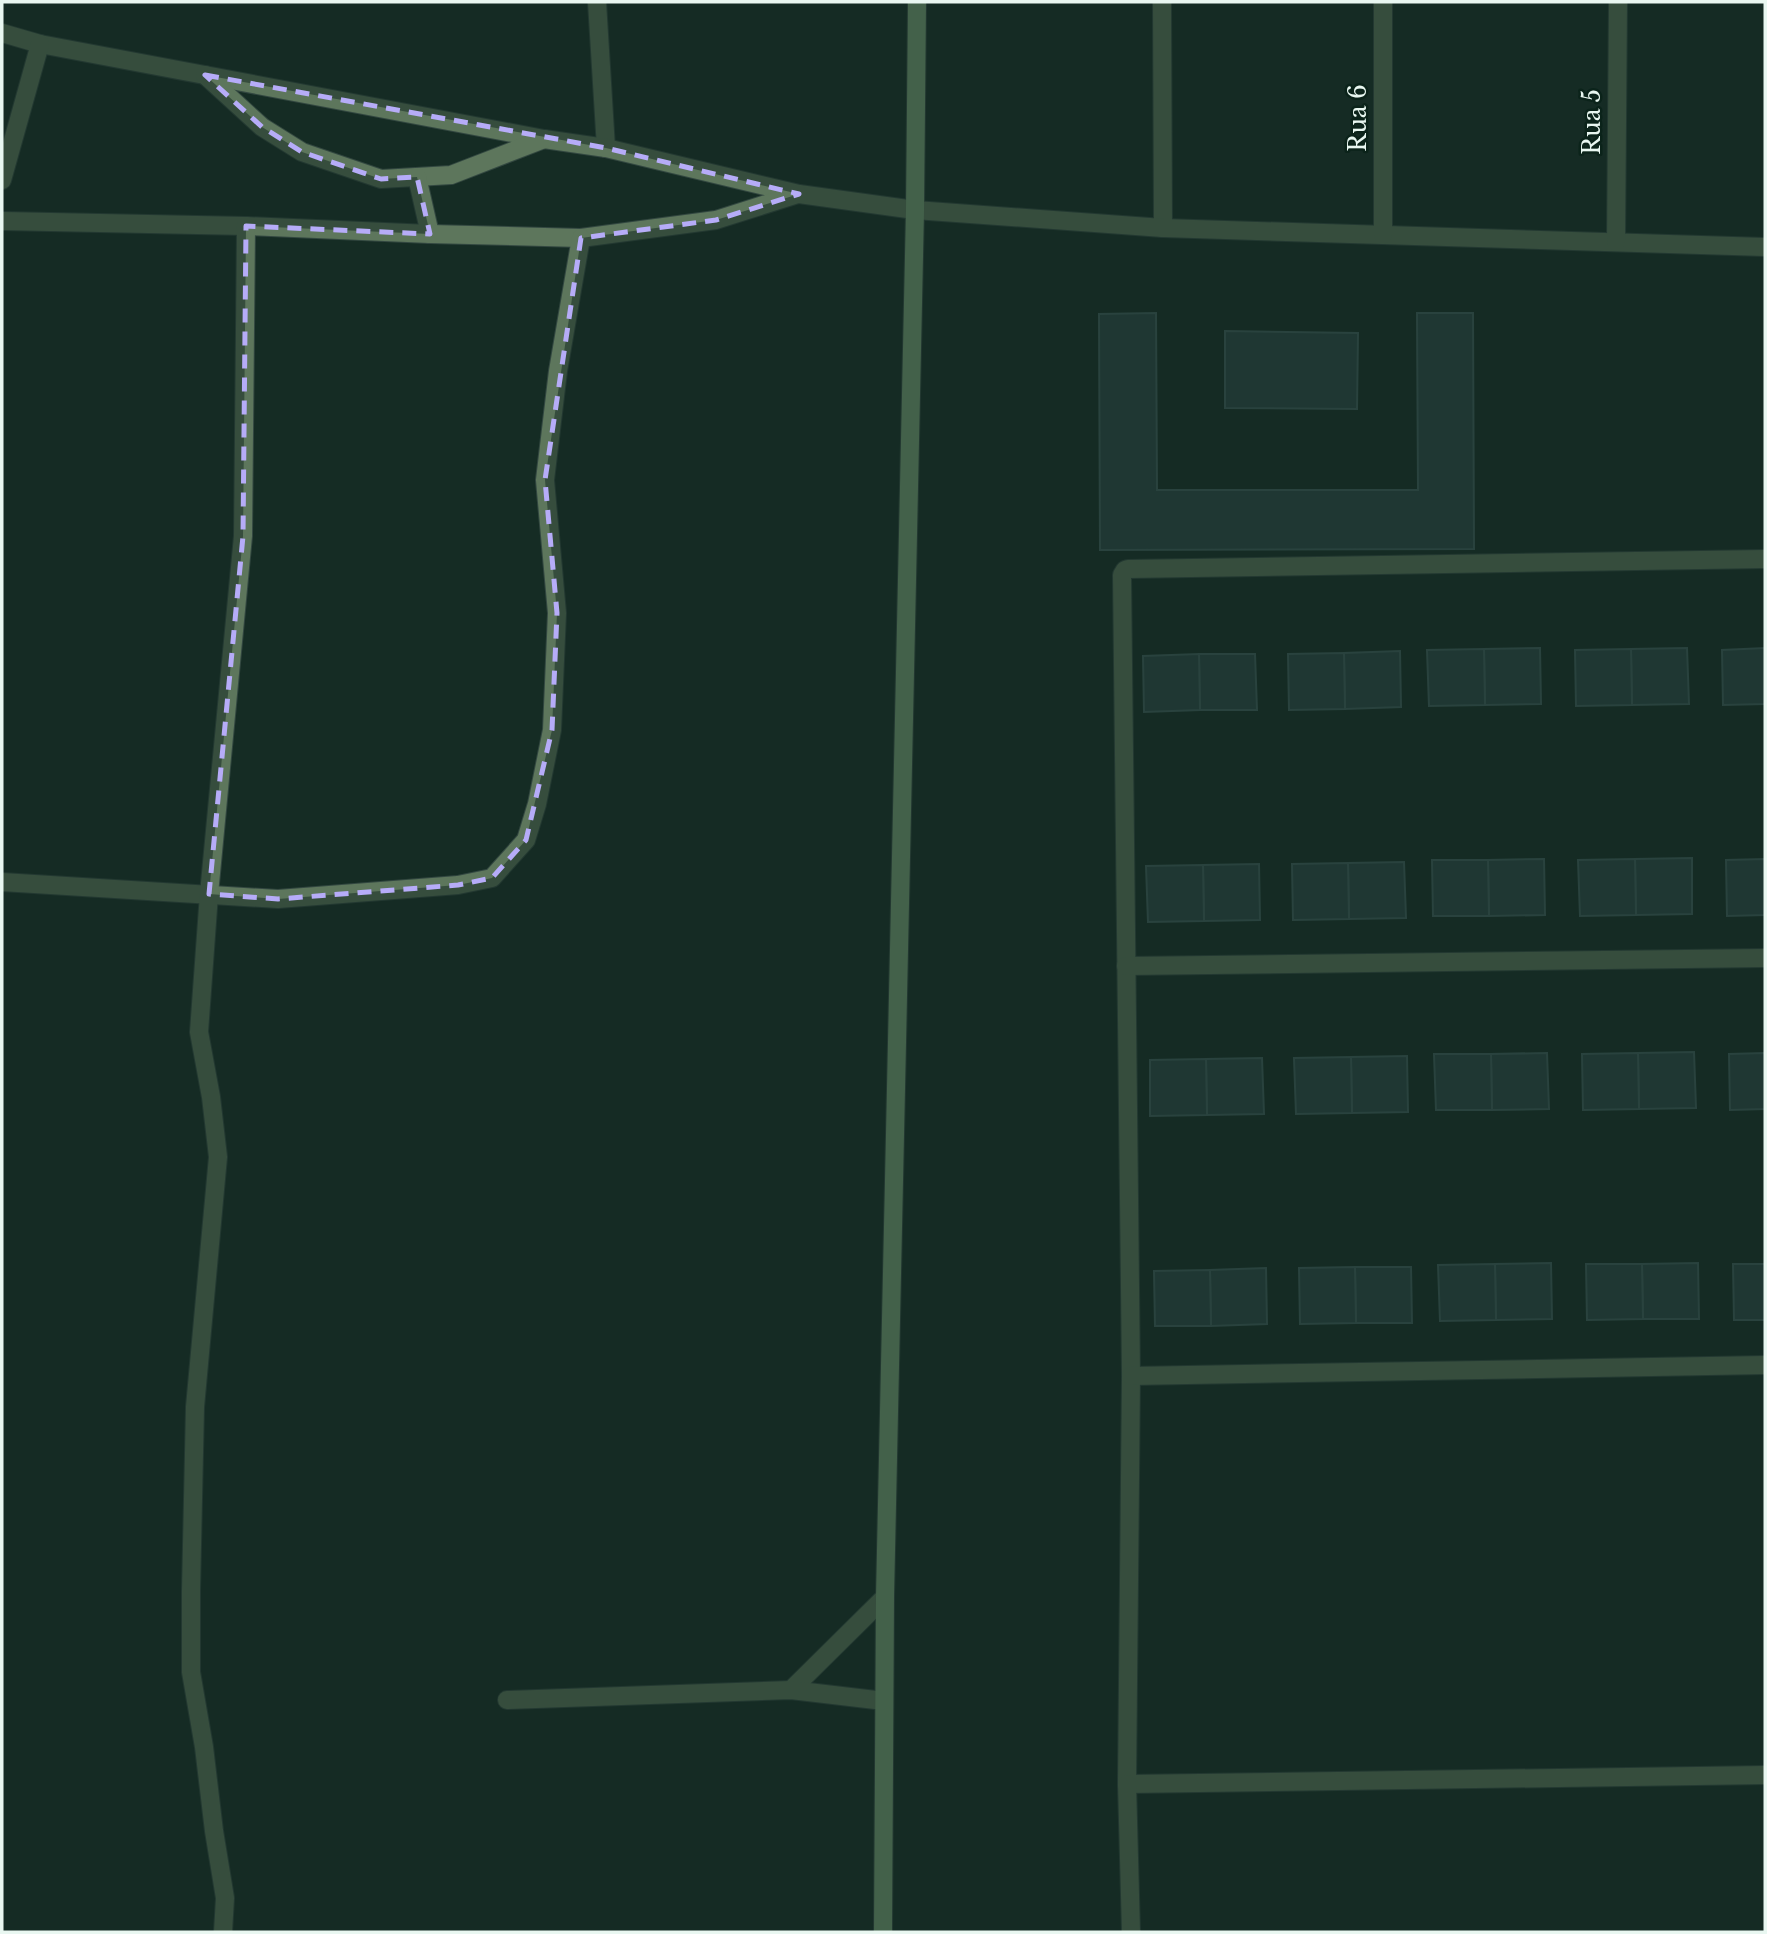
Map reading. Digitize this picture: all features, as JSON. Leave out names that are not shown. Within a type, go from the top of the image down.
[{"type":"street","points":[[597,2],[606,148]]},
{"type":"street","points":[[883,1932],[885,1597],[915,210],[917,2]]},
{"type":"street","points":[[1162,2],[1163,228]]},
{"type":"street","name":"Rua 6","points":[[1383,2],[1383,235]]},
{"type":"street","name":"Rua 5","points":[[1616,243],[1618,2]]},
{"type":"street","points":[[2,33],[40,44],[544,139],[606,148],[799,194],[915,210],[1163,228],[1765,247]]},
{"type":"street","points":[[2,180],[40,44]]},
{"type":"street","points":[[205,75],[262,127],[302,152],[381,179],[451,175],[544,139]]},
{"type":"street","points":[[417,177],[430,234]]},
{"type":"street","points":[[2,221],[246,226],[582,238],[716,220],[799,194]]},
{"type":"street","points":[[223,1932],[225,1898],[191,1672],[191,1591],[195,1407],[218,1157],[199,1032],[209,894],[243,536],[246,226]]},
{"type":"street","points":[[2,882],[278,899],[458,886],[492,878],[526,840],[537,804],[552,730],[557,614],[545,480],[558,372],[582,238]]},
{"type":"street","points":[[1131,1932],[1128,1784],[1131,1376],[1122,575],[1125,570],[1765,559]]},
{"type":"street","points":[[1126,966],[1765,958]]},
{"type":"street","points":[[1131,1376],[1765,1365]]},
{"type":"street","points":[[791,1690],[885,1597]]},
{"type":"street","points":[[508,1700],[791,1690],[884,1701]]},
{"type":"street","points":[[1128,1784],[1765,1775]]},
{"type":"highlighted area","points":[[205,75],[606,148],[799,194],[716,220],[581,238],[545,480],[557,613],[552,730],[526,840],[492,878],[458,885],[278,899],[209,894],[243,536],[246,226],[430,234],[417,177],[381,179],[302,152],[262,127]]},
{"type":"building","points":[[1156,313],[1157,490],[1418,490],[1417,313],[1473,313],[1474,549],[1100,550],[1099,314]]},
{"type":"building","points":[[1225,331],[1358,333],[1357,409],[1225,408]]},
{"type":"building","points":[[1540,648],[1541,704],[1485,705],[1484,649]]},
{"type":"building","points":[[1687,648],[1689,704],[1632,705],[1631,649]]},
{"type":"building","points":[[1765,648],[1765,704],[1723,705],[1722,650]]},
{"type":"building","points":[[1484,649],[1485,705],[1429,706],[1427,650]]},
{"type":"building","points":[[1631,649],[1632,705],[1576,706],[1575,650]]},
{"type":"building","points":[[1400,651],[1401,707],[1345,709],[1344,653]]},
{"type":"building","points":[[1344,653],[1345,709],[1289,710],[1288,654]]},
{"type":"building","points":[[1199,654],[1255,654],[1257,710],[1200,710]]},
{"type":"building","points":[[1199,654],[1200,710],[1144,712],[1143,656]]},
{"type":"building","points":[[1692,858],[1692,914],[1636,915],[1635,859]]},
{"type":"building","points":[[1544,859],[1545,915],[1489,916],[1488,860]]},
{"type":"building","points":[[1635,859],[1636,915],[1580,916],[1578,860]]},
{"type":"building","points":[[1765,859],[1765,915],[1727,916],[1726,860]]},
{"type":"building","points":[[1432,860],[1488,860],[1489,916],[1433,916]]},
{"type":"building","points":[[1404,862],[1406,918],[1349,919],[1348,863]]},
{"type":"building","points":[[1348,863],[1349,919],[1293,920],[1292,864]]},
{"type":"building","points":[[1259,864],[1260,920],[1204,921],[1203,865]]},
{"type":"building","points":[[1203,865],[1204,921],[1148,922],[1146,866]]},
{"type":"building","points":[[1694,1052],[1696,1108],[1639,1109],[1638,1053]]},
{"type":"building","points":[[1547,1053],[1549,1109],[1492,1110],[1491,1054]]},
{"type":"building","points":[[1638,1053],[1639,1109],[1583,1110],[1582,1054]]},
{"type":"building","points":[[1765,1053],[1765,1109],[1730,1110],[1729,1054]]},
{"type":"building","points":[[1434,1054],[1491,1054],[1492,1110],[1436,1110]]},
{"type":"building","points":[[1407,1056],[1408,1112],[1352,1113],[1351,1057]]},
{"type":"building","points":[[1351,1057],[1352,1113],[1296,1114],[1294,1058]]},
{"type":"building","points":[[1262,1058],[1264,1114],[1207,1115],[1206,1059]]},
{"type":"building","points":[[1206,1059],[1207,1115],[1150,1116],[1150,1060]]},
{"type":"building","points":[[1551,1263],[1552,1319],[1496,1320],[1495,1264]]},
{"type":"building","points":[[1698,1263],[1699,1319],[1643,1319],[1642,1264]]},
{"type":"building","points":[[1495,1264],[1496,1320],[1440,1321],[1438,1265]]},
{"type":"building","points":[[1586,1264],[1642,1264],[1643,1319],[1587,1320]]},
{"type":"building","points":[[1733,1264],[1765,1264],[1765,1320],[1734,1320]]},
{"type":"building","points":[[1355,1267],[1411,1267],[1412,1323],[1356,1323]]},
{"type":"building","points":[[1355,1267],[1356,1323],[1300,1324],[1299,1268]]},
{"type":"building","points":[[1266,1268],[1267,1324],[1211,1326],[1210,1270]]},
{"type":"building","points":[[1210,1270],[1211,1326],[1155,1326],[1154,1271]]}]
